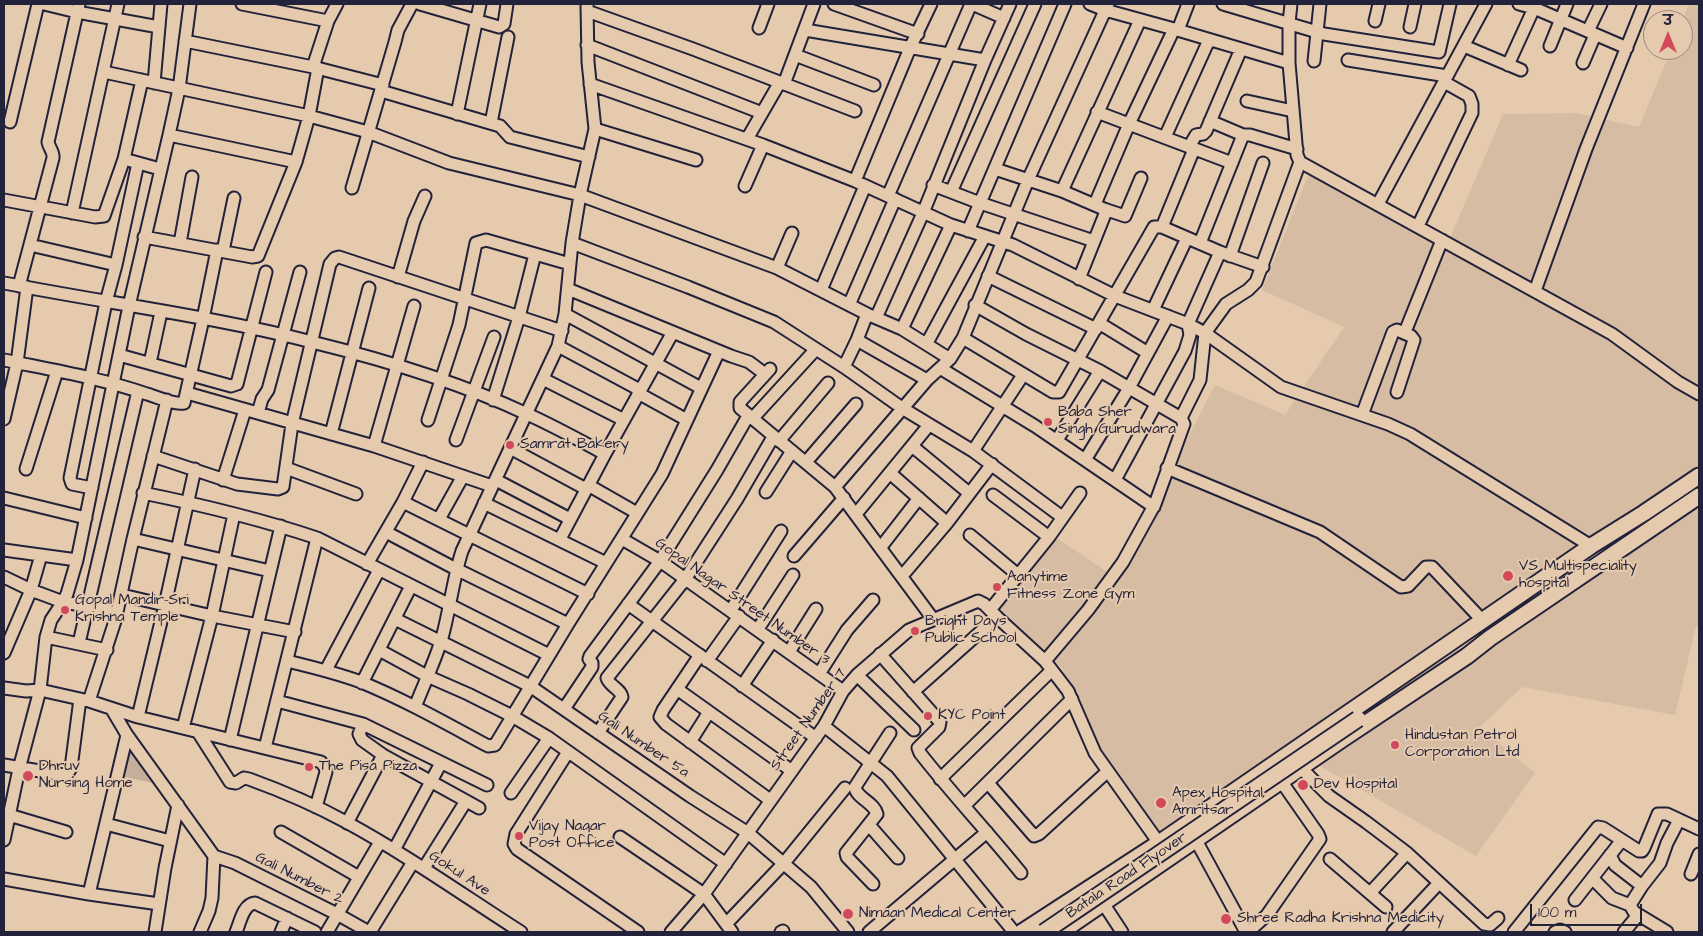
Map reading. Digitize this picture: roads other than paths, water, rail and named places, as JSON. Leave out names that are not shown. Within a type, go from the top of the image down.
[{"type":"main road","points":[[1022,932],[1485,626],[1591,546],[1699,476]]},
{"type":"main road","name":"Batala Road Flyover","points":[[1044,932],[1358,719],[1368,708],[1467,642],[1485,626],[1699,487]]},
{"type":"main road","points":[[1061,932],[1699,496]]},
{"type":"street","points":[[10,122],[38,4]]},
{"type":"street","points":[[44,4],[78,8],[115,19],[159,27]]},
{"type":"street","points":[[72,213],[118,4]]},
{"type":"street","points":[[154,83],[161,4]]},
{"type":"street","points":[[4,840],[19,769],[40,690],[46,637],[51,620],[63,602],[71,584],[77,560],[118,355],[179,88],[190,4]]},
{"type":"street","points":[[242,4],[328,21]]},
{"type":"street","points":[[144,236],[252,257],[258,256],[296,162],[308,116],[316,68],[328,21],[337,4]]},
{"type":"street","points":[[352,188],[398,30],[412,4]]},
{"type":"street","points":[[420,4],[501,27],[504,24],[507,4]]},
{"type":"street","points":[[457,114],[480,4]]},
{"type":"street","points":[[759,28],[768,4]]},
{"type":"street","points":[[747,139],[782,83],[795,55],[814,4]]},
{"type":"street","points":[[834,4],[918,34]]},
{"type":"street","points":[[821,290],[910,48],[930,6],[918,4]]},
{"type":"street","points":[[849,305],[972,4],[1004,18]]},
{"type":"street","points":[[844,367],[857,340],[872,316],[923,213],[985,60],[1010,4]]},
{"type":"street","points":[[951,192],[1035,4]]},
{"type":"street","points":[[968,231],[1065,4]]},
{"type":"street","points":[[1090,4],[1107,7],[1140,20],[1289,63]]},
{"type":"street","points":[[1099,207],[1130,124],[1188,4]]},
{"type":"street","points":[[1223,4],[1245,7],[1316,31],[1439,52],[1461,51],[1521,70]]},
{"type":"street","points":[[1181,418],[1200,380],[1205,333],[1226,304],[1256,282],[1300,162],[1297,149],[1289,63],[1291,4]]},
{"type":"street","points":[[1314,61],[1320,4]]},
{"type":"street","points":[[1376,21],[1379,4]]},
{"type":"street","points":[[1410,27],[1415,4]]},
{"type":"street","points":[[1439,52],[1450,4]]},
{"type":"street","points":[[1378,204],[1486,4]]},
{"type":"street","points":[[1550,46],[1567,4]]},
{"type":"street","points":[[1583,63],[1601,4]]},
{"type":"street","points":[[1535,291],[1586,149],[1644,4]]},
{"type":"street","points":[[1508,65],[1527,5],[1626,48]]},
{"type":"street","points":[[415,707],[441,641],[450,606],[456,569],[468,535],[543,379],[558,346],[562,331],[572,243],[594,129],[587,45],[587,7],[855,111]]},
{"type":"street","points":[[835,487],[927,380],[950,359],[963,338],[975,305],[1015,216],[1028,180],[1107,7]]},
{"type":"street","points":[[4,419],[18,363],[23,287],[30,245],[54,156],[48,142],[78,8]]},
{"type":"street","points":[[1062,191],[1140,20]]},
{"type":"street","points":[[805,30],[985,60]]},
{"type":"street","points":[[491,123],[508,37]]},
{"type":"street","points":[[1165,137],[1209,40]]},
{"type":"street","points":[[185,41],[316,68],[457,114],[501,126],[510,137],[589,157]]},
{"type":"street","points":[[587,45],[762,113]]},
{"type":"street","points":[[1162,227],[1196,135],[1205,133],[1241,49]]},
{"type":"street","points":[[795,55],[874,85]]},
{"type":"street","points":[[1348,60],[1446,79],[1469,96],[1473,108],[1472,113],[1418,226]]},
{"type":"street","points":[[104,72],[308,116],[368,132],[449,163],[580,195],[777,268],[849,305],[902,329],[950,359]]},
{"type":"street","points":[[4,200],[95,217],[104,216],[124,159],[142,80]]},
{"type":"street","points":[[590,84],[763,145],[860,184],[951,225],[1004,242],[1115,296],[1188,324],[1205,333],[1281,387],[1410,434],[1591,546]]},
{"type":"street","points":[[1247,101],[1294,111]]},
{"type":"street","points":[[1097,112],[1232,163]]},
{"type":"street","points":[[1210,121],[1243,135],[1250,135],[1297,149]]},
{"type":"street","points":[[594,129],[696,160]]},
{"type":"street","points":[[169,135],[296,162]]},
{"type":"street","points":[[1200,243],[1243,135]]},
{"type":"street","points":[[745,186],[763,145]]},
{"type":"street","points":[[124,159],[160,169]]},
{"type":"street","points":[[1300,162],[1612,334],[1678,382],[1699,394]]},
{"type":"street","points":[[92,488],[72,484],[69,480],[106,302],[138,163]]},
{"type":"street","points":[[1115,480],[1185,350],[1190,335],[1188,324],[1225,254],[1264,163]]},
{"type":"street","points":[[995,169],[1062,191],[1125,216],[1141,178]]},
{"type":"street","points":[[180,243],[192,176]]},
{"type":"street","points":[[933,185],[1015,216],[1094,241]]},
{"type":"street","points":[[398,277],[414,221],[425,196]]},
{"type":"street","points":[[4,360],[91,378],[180,404],[184,402],[234,198]]},
{"type":"street","points":[[1079,279],[1105,214],[1099,207]]},
{"type":"street","points":[[902,329],[951,225]]},
{"type":"street","points":[[963,338],[1053,392],[1059,392],[1152,229],[1157,226],[1162,227],[1225,254],[1262,267]]},
{"type":"street","points":[[777,268],[792,233]]},
{"type":"street","points":[[927,343],[985,236]]},
{"type":"street","points":[[1153,310],[1187,238]]},
{"type":"street","points":[[428,420],[454,341],[475,247],[478,242],[486,240],[570,264]]},
{"type":"street","points":[[1405,332],[1442,240]]},
{"type":"street","points":[[572,243],[760,316],[816,348],[902,408],[973,451],[1062,517]]},
{"type":"street","points":[[30,245],[116,265]]},
{"type":"street","points":[[493,400],[519,317],[535,254]]},
{"type":"street","points":[[153,456],[245,486],[281,488],[284,484],[292,424],[330,264],[334,258],[339,257],[562,331]]},
{"type":"street","points":[[118,355],[231,386],[237,384],[266,272]]},
{"type":"street","points":[[258,413],[262,399],[268,390],[300,272]]},
{"type":"street","points":[[988,276],[1097,326],[1148,353]]},
{"type":"street","points":[[4,284],[251,328],[397,365],[527,413],[605,454]]},
{"type":"street","points":[[332,434],[369,288]]},
{"type":"street","points":[[568,289],[749,362],[767,372],[740,402],[740,408],[835,487],[933,619]]},
{"type":"street","points":[[940,778],[1048,665],[1113,578],[1154,507],[1184,429],[1181,418],[975,305]]},
{"type":"street","points":[[374,446],[414,306]]},
{"type":"street","points":[[150,363],[161,312]]},
{"type":"street","points":[[565,314],[701,388]]},
{"type":"street","points":[[1084,460],[1128,388],[1168,316]]},
{"type":"street","points":[[1362,415],[1393,332],[1397,330],[1405,332],[1413,338],[1414,344],[1397,392]]},
{"type":"street","points":[[560,539],[673,332]]},
{"type":"street","points":[[456,440],[494,337]]},
{"type":"street","points":[[857,340],[927,380]]},
{"type":"street","points":[[558,346],[687,420]]},
{"type":"street","points":[[564,709],[592,667],[589,659],[590,656],[660,560],[750,417],[816,348]]},
{"type":"street","points":[[287,661],[326,670],[362,682],[492,746],[497,742],[662,474],[719,351]]},
{"type":"street","points":[[940,368],[1057,440],[1154,507]]},
{"type":"street","points":[[26,469],[57,371]]},
{"type":"street","points":[[1057,440],[1100,372]]},
{"type":"street","points":[[973,451],[1023,375]]},
{"type":"street","points":[[543,379],[624,420]]},
{"type":"street","points":[[598,733],[622,697],[621,693],[608,682],[608,678],[686,578],[776,439],[828,383]]},
{"type":"street","points":[[79,643],[138,391]]},
{"type":"street","points":[[187,393],[374,446],[463,476],[494,483],[570,518]]},
{"type":"street","points":[[4,765],[64,775],[71,768],[85,701],[95,682],[107,650],[122,595],[133,539],[167,400]]},
{"type":"street","points":[[806,462],[856,404]]},
{"type":"street","points":[[223,480],[244,410]]},
{"type":"street","points":[[856,514],[929,425]]},
{"type":"street","points":[[912,446],[969,493]]},
{"type":"street","points":[[510,448],[637,513]]},
{"type":"street","points":[[766,492],[792,451]]},
{"type":"street","points":[[367,564],[404,502],[423,462]]},
{"type":"street","points":[[902,576],[947,523],[992,464]]},
{"type":"street","points":[[286,468],[356,494]]},
{"type":"street","points":[[1168,468],[1320,532],[1401,587],[1408,586],[1426,566],[1432,567],[1485,626]]},
{"type":"street","points":[[138,717],[195,469]]},
{"type":"street","points":[[890,473],[947,523]]},
{"type":"street","points":[[439,519],[463,476]]},
{"type":"street","points":[[144,493],[188,502],[281,526],[317,538],[549,655]]},
{"type":"street","points":[[913,692],[994,614],[1018,575],[1049,537],[1080,493]]},
{"type":"street","points":[[993,495],[1049,537]]},
{"type":"street","points":[[4,498],[86,518]]},
{"type":"street","points":[[794,556],[844,498]]},
{"type":"street","points":[[881,547],[919,498]]},
{"type":"street","points":[[404,502],[588,594]]},
{"type":"street","points":[[484,503],[606,563]]},
{"type":"street","points":[[183,728],[212,616],[234,514]]},
{"type":"street","points":[[230,740],[281,526]]},
{"type":"street","points":[[770,800],[666,724],[660,717],[662,710],[677,689],[703,658],[735,613],[781,531]]},
{"type":"street","points":[[386,532],[568,624]]},
{"type":"street","points":[[970,535],[1018,575]]},
{"type":"street","points":[[265,748],[317,538]]},
{"type":"street","points":[[133,539],[270,571]]},
{"type":"street","name":"Gopal Nagar Street Number 3","points":[[622,539],[660,560],[844,691]]},
{"type":"street","points":[[4,550],[77,560]]},
{"type":"street","points":[[4,653],[32,590],[41,555]]},
{"type":"street","points":[[326,670],[379,570]]},
{"type":"street","points":[[758,629],[793,575]]},
{"type":"street","points":[[4,577],[63,602],[117,613]]},
{"type":"street","points":[[362,682],[410,586]]},
{"type":"street","points":[[122,595],[165,606],[295,632]]},
{"type":"street","points":[[819,674],[847,630],[873,600]]},
{"type":"street","name":"Street Number 7","points":[[671,932],[704,894],[726,864],[816,738],[844,691],[857,675],[909,630],[933,619],[978,602],[984,604],[994,614]]},
{"type":"street","points":[[628,604],[816,738]]},
{"type":"street","points":[[789,652],[816,609]]},
{"type":"street","points":[[994,614],[1048,665],[1068,691],[1095,753],[1159,842]]},
{"type":"street","name":"Gali Number 5a","points":[[394,619],[530,686],[748,833],[820,896],[848,932]]},
{"type":"street","points":[[46,637],[107,650]]},
{"type":"street","points":[[742,686],[773,640]]},
{"type":"street","points":[[379,650],[428,676],[512,716],[549,738],[726,864]]},
{"type":"street","points":[[880,654],[940,722],[939,727],[918,748],[920,753],[1021,873]]},
{"type":"street","points":[[857,675],[914,730]]},
{"type":"street","points":[[4,688],[26,691],[40,690],[111,708],[138,717],[318,761],[324,764],[326,772],[316,807]]},
{"type":"street","points":[[677,689],[792,771]]},
{"type":"street","points":[[965,805],[1072,699]]},
{"type":"street","points":[[277,701],[363,724],[487,785]]},
{"type":"street","points":[[111,708],[214,856],[212,898],[200,932]]},
{"type":"street","points":[[690,742],[709,712]]},
{"type":"street","points":[[363,724],[360,737],[383,755],[479,808]]},
{"type":"street","points":[[824,726],[886,776],[1014,932]]},
{"type":"street","name":"Gokul Ave","points":[[198,732],[230,782],[236,783],[244,778],[249,778],[348,823],[424,868],[507,929],[521,932]]},
{"type":"street","points":[[873,884],[846,855],[847,851],[876,816],[877,812],[855,789],[870,762],[890,733]]},
{"type":"street","points":[[89,894],[128,735]]},
{"type":"street","points":[[511,793],[549,738]]},
{"type":"street","points":[[568,752],[516,834],[514,844],[517,849],[638,932]]},
{"type":"street","points":[[348,823],[383,755]]},
{"type":"street","points":[[394,850],[441,763]]},
{"type":"street","points":[[1301,768],[1329,796],[1406,853],[1486,926],[1498,918]]},
{"type":"street","points":[[988,783],[1034,836],[1039,834],[1110,774]]},
{"type":"street","points":[[1186,824],[1246,932],[1267,915],[1320,839],[1281,781]]},
{"type":"street","points":[[620,836],[704,894],[729,928],[845,788]]},
{"type":"street","points":[[424,868],[466,801]]},
{"type":"street","points":[[155,932],[178,805]]},
{"type":"street","points":[[1514,932],[1598,828],[1601,827],[1637,850],[1642,851],[1658,814],[1664,813],[1699,830]]},
{"type":"street","points":[[9,815],[66,832]]},
{"type":"street","points":[[1630,905],[1660,863],[1667,843],[1679,820]]},
{"type":"street","points":[[106,824],[170,841]]},
{"type":"street","points":[[868,825],[898,858]]},
{"type":"street","points":[[281,832],[359,877]]},
{"type":"street","points":[[869,932],[988,832]]},
{"type":"street","points":[[1575,900],[1622,840]]},
{"type":"street","points":[[327,932],[380,842]]},
{"type":"street","points":[[1370,893],[1406,853]]},
{"type":"street","points":[[1691,874],[1699,854]]},
{"type":"street","points":[[1610,855],[1615,866],[1642,886]]},
{"type":"street","name":"Gali Number 2","points":[[214,856],[235,864],[337,914],[369,932]]},
{"type":"street","points":[[1330,859],[1386,907]]},
{"type":"street","points":[[369,932],[413,862]]},
{"type":"street","points":[[1592,878],[1612,898],[1630,905],[1631,909],[1638,915],[1667,932]]},
{"type":"street","points":[[4,879],[159,904]]},
{"type":"street","points":[[1393,932],[1439,883]]},
{"type":"street","points":[[236,932],[246,908],[251,903],[255,903],[315,932]]},
{"type":"street","points":[[1103,903],[1122,932]]},
{"type":"street","points":[[1624,932],[1638,915]]},
{"type":"street","points":[[280,932],[287,918]]},
{"type":"street","points":[[1555,932],[1560,930],[1565,932]]},
{"type":"place","name":"Baba Sher Singh Gurudwara","points":[[1048,422]]},
{"type":"place","name":"Samrat Bakery","points":[[510,445]]},
{"type":"place","name":"VS Multispeciality hospital","points":[[1508,576]]},
{"type":"place","name":"Aanytime Fitness Zone Gym","points":[[997,587]]},
{"type":"place","name":"Gopal Mandir-Sri Krishna Temple","points":[[65,610]]},
{"type":"place","name":"Bright Days Public School","points":[[915,631]]},
{"type":"place","name":"KYC Point","points":[[928,716]]},
{"type":"place","name":"Hindustan Petrol Corporation Ltd","points":[[1395,745]]},
{"type":"place","name":"The Pisa Pizza","points":[[309,767]]},
{"type":"place","name":"Dhruv Nursing Home","points":[[28,776]]},
{"type":"place","name":"Dev Hospital","points":[[1303,785]]},
{"type":"place","name":"Apex Hospital, Amritsar","points":[[1161,803]]},
{"type":"place","name":"Vijay Nagar Post Office","points":[[519,836]]},
{"type":"place","name":"Nimaan Medical Center","points":[[848,914]]},
{"type":"place","name":"Shree Radha Krishna Medicity","points":[[1226,919]]}]
